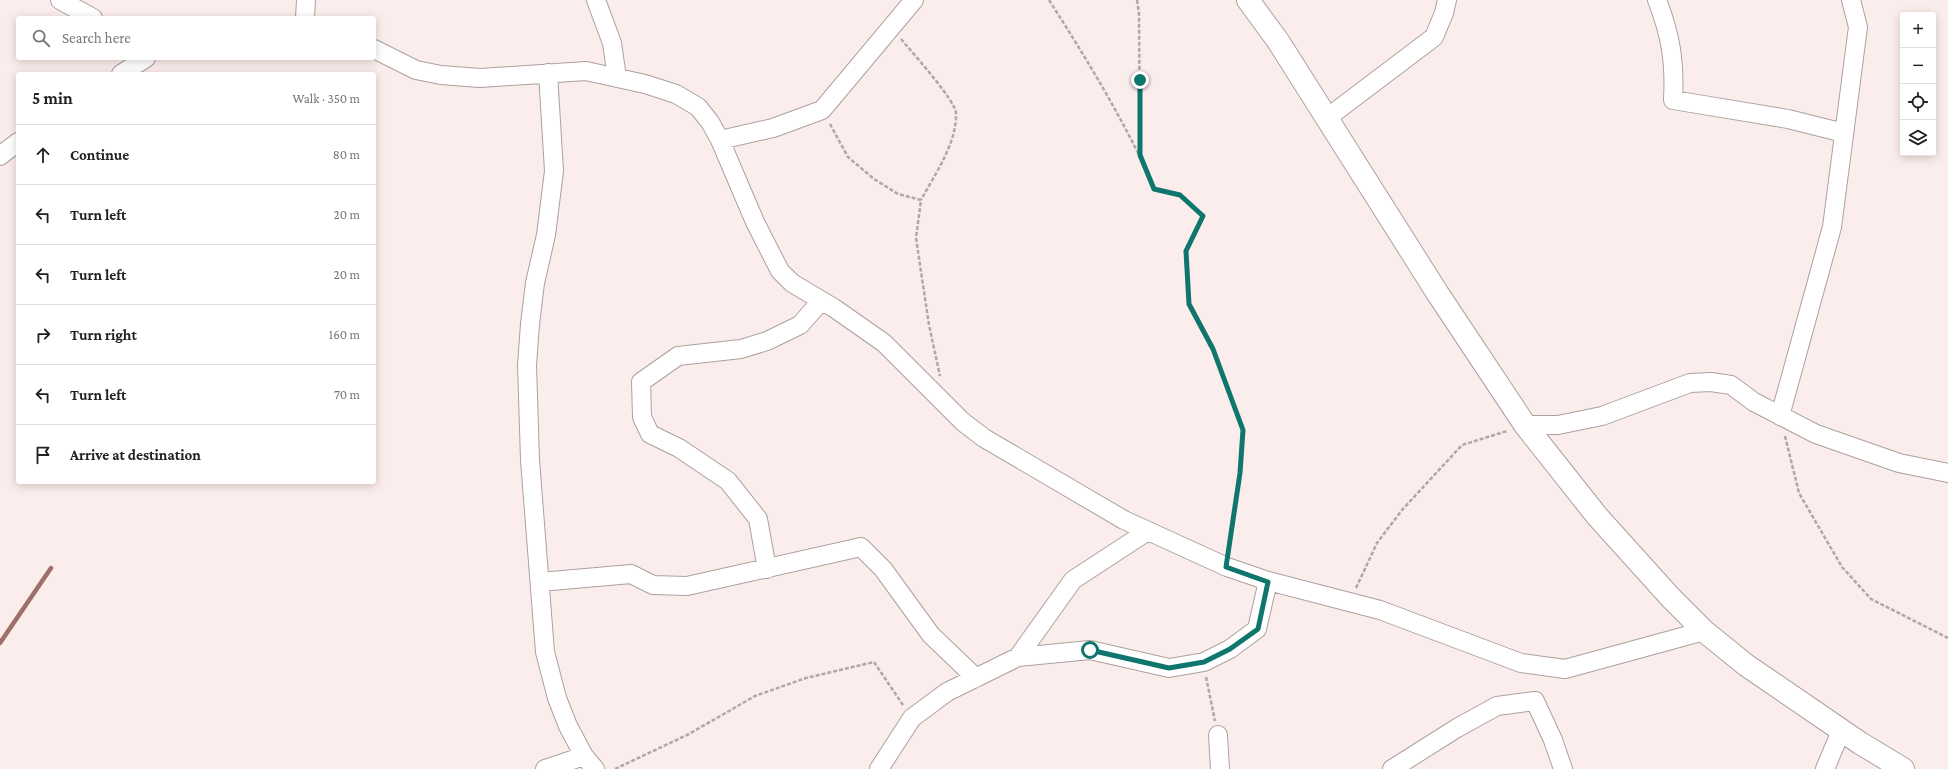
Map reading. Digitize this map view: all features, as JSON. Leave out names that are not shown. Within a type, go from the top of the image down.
[{"type":"main road","points":[[1248,0],[1278,41],[1438,294],[1525,425],[1597,516],[1671,598],[1704,631],[1746,665],[1841,730],[1903,769]]},
{"type":"street","points":[[60,0],[89,16]]},
{"type":"street","points":[[305,16],[306,0]]},
{"type":"street","points":[[596,0],[612,43],[617,78]]},
{"type":"street","points":[[720,140],[774,128],[822,110],[914,0]]},
{"type":"street","points":[[1327,118],[1434,37],[1444,13],[1447,0]]},
{"type":"street","points":[[1657,0],[1668,27],[1674,72],[1673,100],[1788,119],[1844,133]]},
{"type":"street","points":[[1780,416],[1832,227],[1858,27],[1851,0]]},
{"type":"street","points":[[376,50],[416,70],[441,75],[480,78],[586,71],[645,84],[676,94],[689,101],[698,107],[710,122],[720,140],[755,222],[780,271],[792,283],[884,343],[964,422],[984,438],[1124,520],[1226,567],[1268,582],[1380,610],[1521,663],[1552,668],[1565,669],[1587,664],[1704,631]]},
{"type":"street","points":[[124,72],[143,60]]},
{"type":"street","points":[[545,769],[589,762],[568,726],[557,698],[545,652],[530,460],[527,365],[535,283],[546,235],[554,171],[548,73]]},
{"type":"street","points":[[0,156],[16,144]]},
{"type":"street","points":[[767,569],[758,519],[728,481],[680,448],[650,434],[642,417],[641,382],[678,356],[741,349],[767,340],[800,325],[820,301]]},
{"type":"street","points":[[1525,425],[1558,425],[1602,416],[1690,383],[1711,382],[1731,385],[1754,402],[1816,434],[1899,463],[1948,473]]},
{"type":"street","points":[[1018,657],[1073,580],[1148,531]]},
{"type":"street","points":[[540,582],[630,574],[653,585],[687,586],[861,547],[883,569],[931,635],[976,678]]},
{"type":"street","points":[[879,769],[912,718],[947,692],[1018,657],[1090,650],[1169,668],[1204,662],[1230,649],[1258,629],[1268,582]]},
{"type":"street","points":[[1392,769],[1457,728],[1497,706],[1535,701],[1553,740],[1563,769]]},
{"type":"street","points":[[1825,769],[1841,730]]},
{"type":"street","points":[[1218,735],[1220,769]]},
{"type":"path","points":[[1049,0],[1090,64],[1140,155],[1154,189],[1180,195],[1203,216],[1186,251],[1189,304],[1213,349],[1243,430],[1240,473],[1226,567]]},
{"type":"path","points":[[1137,0],[1139,14],[1140,155]]},
{"type":"path","points":[[892,28],[938,84],[956,111],[952,139],[921,200],[916,238],[929,325],[946,404]]},
{"type":"path","points":[[822,110],[848,157],[874,179],[898,194],[921,200]]},
{"type":"path","points":[[1780,416],[1799,493],[1842,567],[1871,599],[1948,638]]},
{"type":"path","points":[[1349,602],[1377,543],[1402,510],[1462,445],[1525,425]]},
{"type":"path","points":[[615,769],[689,734],[755,696],[806,678],[874,662],[912,718]]},
{"type":"path","points":[[1204,662],[1208,692],[1218,735]]},
{"type":"waterway","points":[[0,643],[51,568]]},
{"type":"route","points":[[1090,650],[1169,668],[1204,662],[1230,649],[1258,629],[1268,582],[1226,567],[1240,473],[1243,430],[1213,349],[1189,304],[1186,251],[1203,216],[1180,195],[1154,189],[1140,155],[1140,80]]}]
